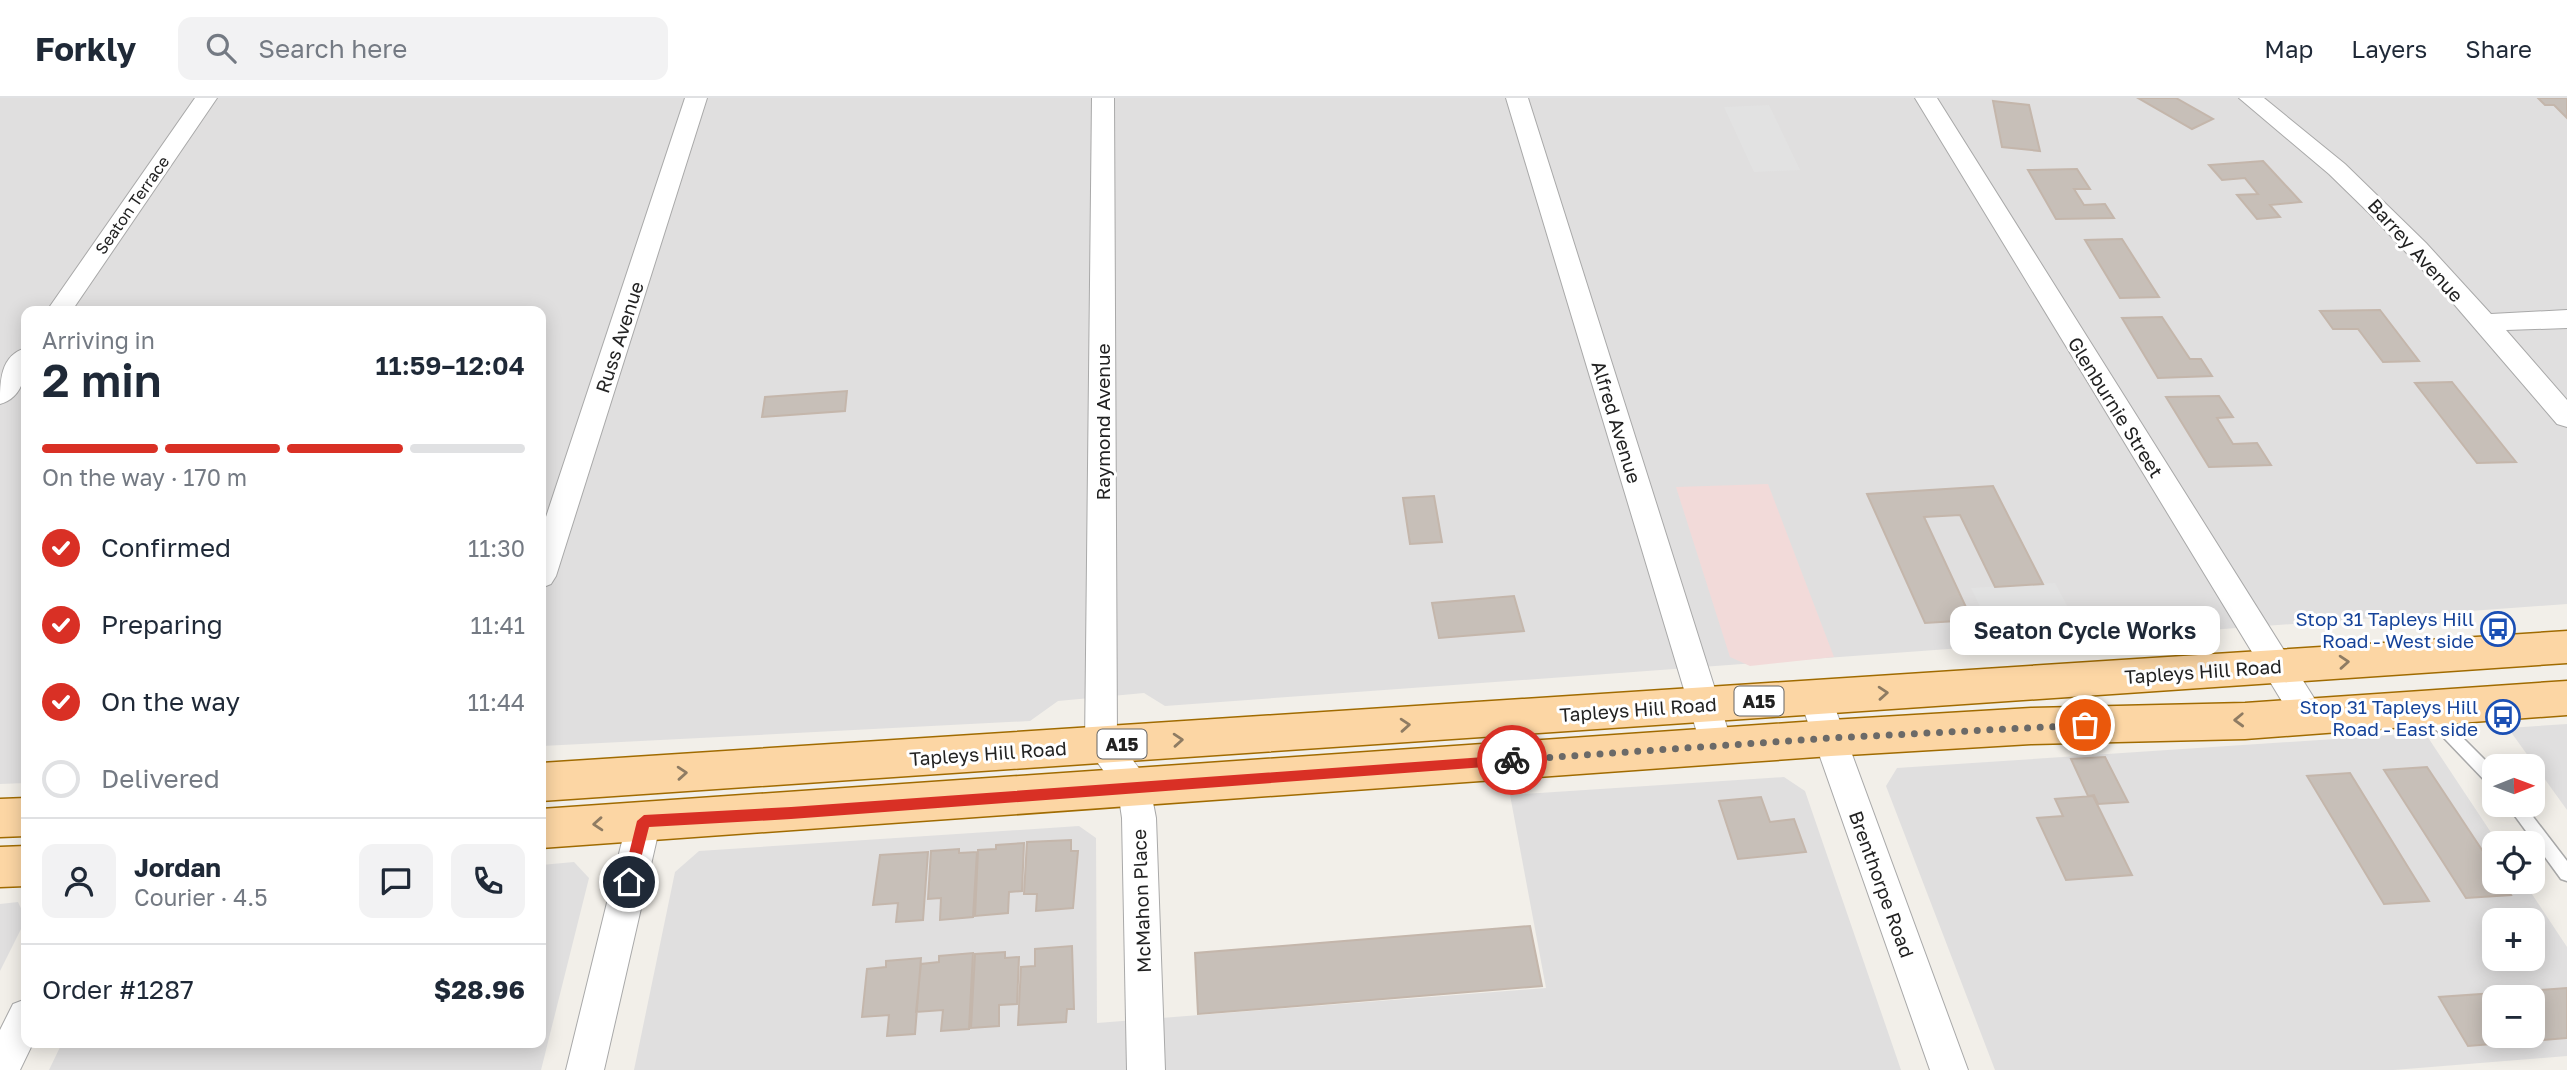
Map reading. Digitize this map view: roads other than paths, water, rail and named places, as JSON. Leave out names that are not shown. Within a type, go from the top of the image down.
[{"type":"main road","name":"Tapleys Hill Road","points":[[546,782],[2567,647]]},
{"type":"main road","name":"A15","points":[[546,828],[791,813],[1134,786],[1831,738],[2031,726],[2245,720],[2567,698]]},
{"type":"main road","points":[[0,818],[21,817]]},
{"type":"main road","points":[[0,867],[21,866]]},
{"type":"street","name":"Seaton Terrace","points":[[62,306],[206,98]]},
{"type":"street","name":"Russ Avenue","points":[[546,561],[696,98]]},
{"type":"street","name":"Raymond Avenue","points":[[1101,745],[1103,98]]},
{"type":"street","name":"Alfred Avenue","points":[[1517,98],[1717,746]]},
{"type":"street","name":"Glenburnie Street","points":[[1926,98],[2308,716]]},
{"type":"street","name":"Barrey Avenue","points":[[2250,98],[2283,121],[2362,190],[2567,417]]},
{"type":"street","points":[[2483,323],[2567,319]]},
{"type":"street","points":[[0,395],[21,364]]},
{"type":"street","name":"Brenthorpe Road","points":[[1815,697],[1949,1070]]},
{"type":"street","points":[[1101,745],[1134,786]]},
{"type":"street","name":"McMahon Place","points":[[1134,786],[1139,818],[1146,1070]]},
{"type":"street","points":[[585,1070],[644,821]]},
{"type":"street","points":[[0,1070],[21,1027]]},
{"type":"lane","points":[[2425,708],[2441,729],[2482,768]]},
{"type":"lane","points":[[2524,817],[2567,874]]},
{"type":"place","name":"Stop 31 Tapleys Hill Road - West side","points":[[2498,629]]},
{"type":"place","name":"Stop 31 Tapleys Hill Road - East side","points":[[2503,717]]},
{"type":"place","name":"Seaton Cycle Works","points":[[2085,725]]}]
